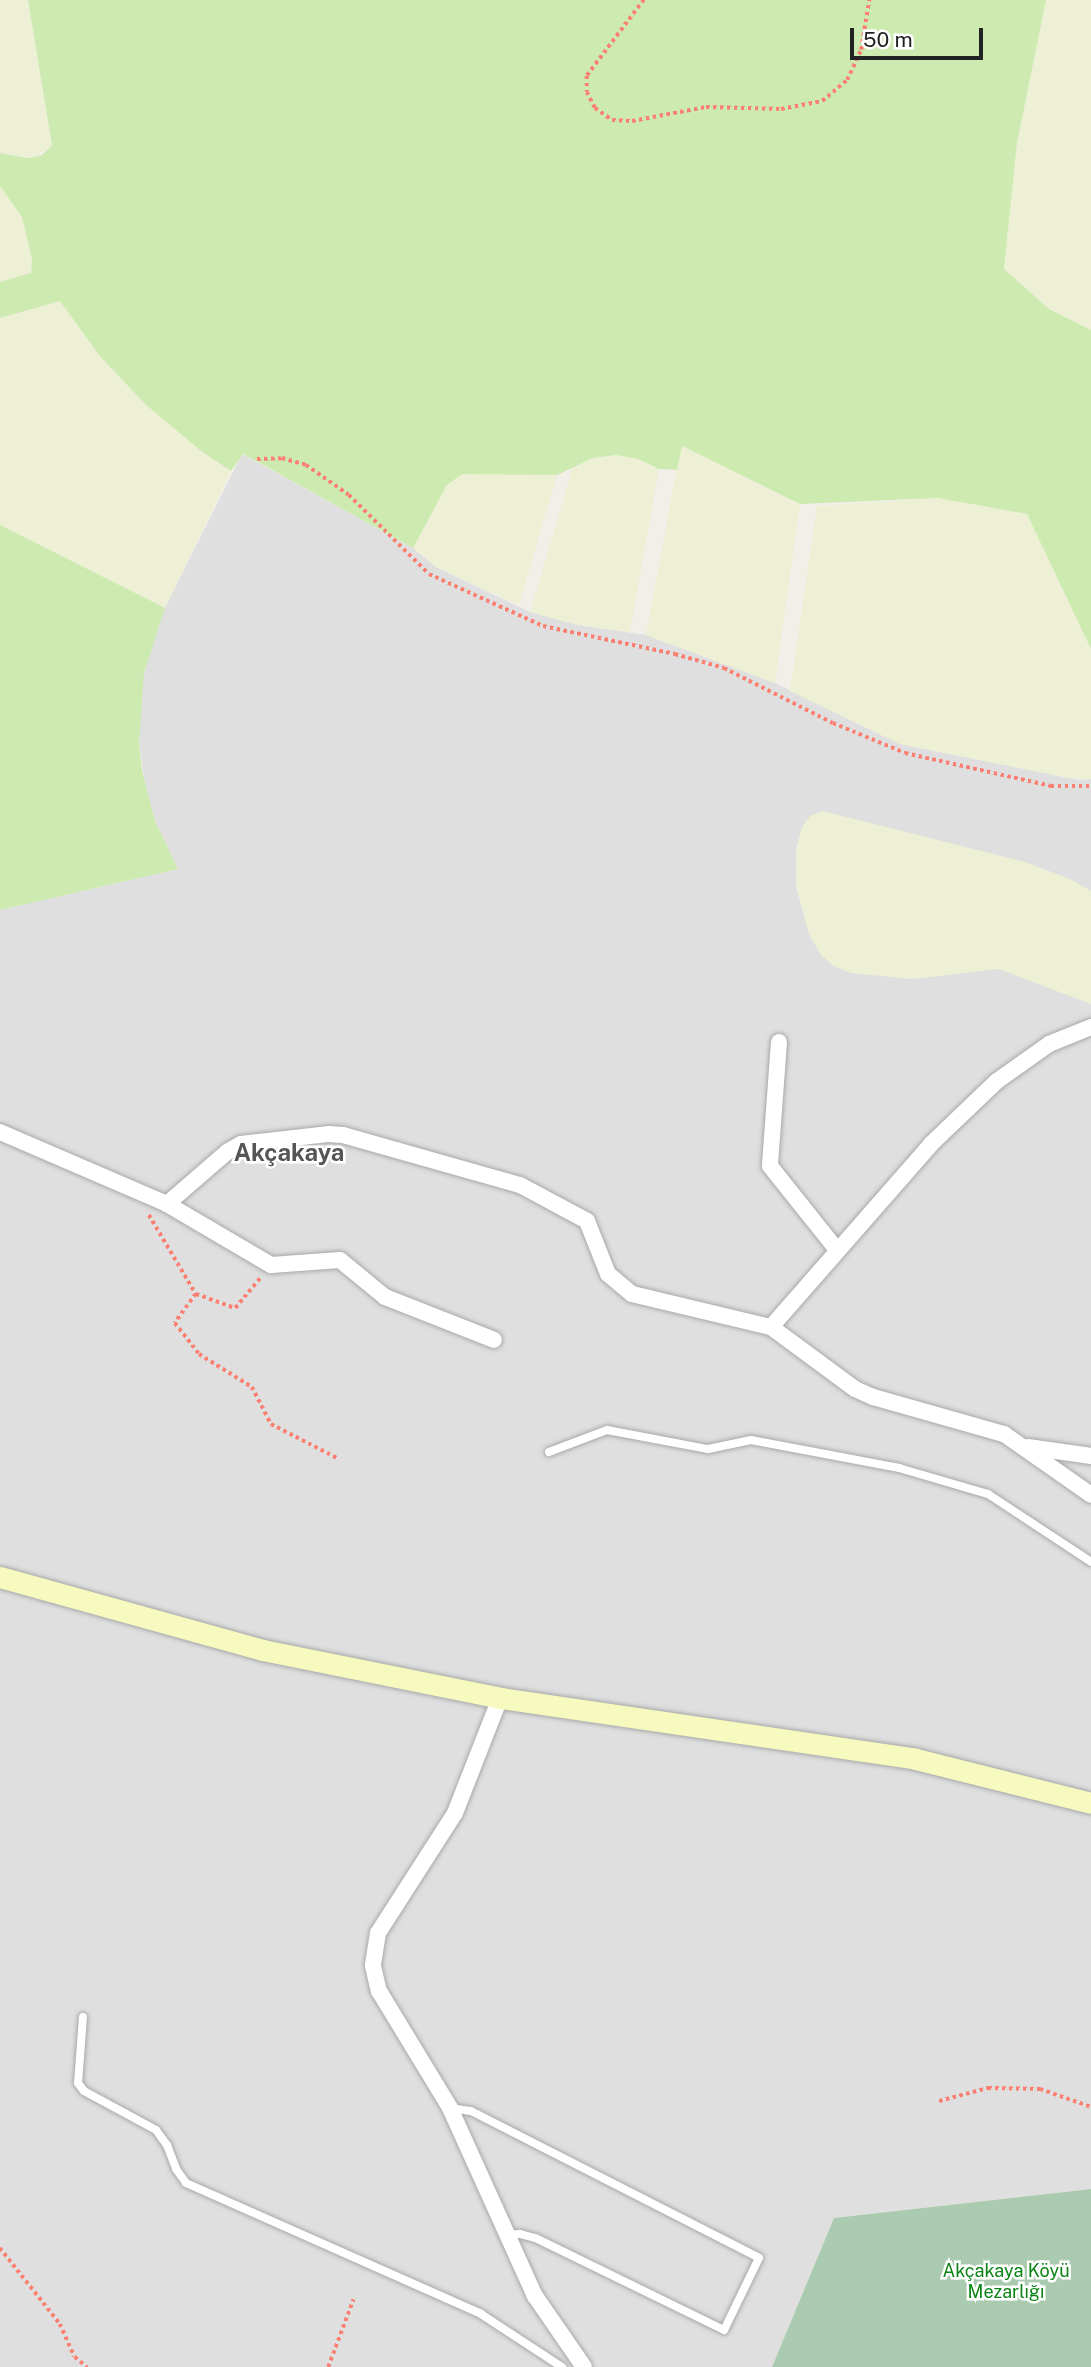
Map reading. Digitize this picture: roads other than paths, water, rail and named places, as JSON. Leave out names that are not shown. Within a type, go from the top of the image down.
[{"type":"street","points":[[771,1328],[931,1144],[997,1081],[1049,1044],[1091,1027]]},
{"type":"street","points":[[779,1042],[770,1166],[838,1250]]},
{"type":"street","points":[[0,1132],[167,1205],[271,1265],[340,1260],[385,1297],[494,1340]]},
{"type":"street","points":[[167,1205],[227,1152],[241,1144],[343,1135],[520,1185],[587,1221],[608,1274],[632,1294],[771,1328],[855,1389],[873,1397],[987,1426],[1026,1447],[1091,1495]]},
{"type":"street","points":[[1026,1447],[1091,1456]]},
{"type":"street","points":[[0,1577],[263,1650],[500,1698],[916,1759],[1088,1799]]},
{"type":"street","points":[[500,1698],[455,1813],[386,1917],[373,1950],[373,1966],[379,1991],[450,2108],[535,2296],[584,2367]]},
{"type":"lane","points":[[550,1452],[607,1430],[708,1449],[751,1440],[899,1468],[989,1494],[1091,1562]]},
{"type":"lane","points":[[82,2017],[78,2083],[84,2091],[156,2130],[167,2145],[176,2169],[186,2183],[481,2314],[562,2367]]},
{"type":"lane","points":[[450,2108],[471,2111],[759,2258],[724,2330],[535,2238],[520,2234],[508,2235]]},
{"type":"district","name":"Akçakaya","points":[[289,1153]]},
{"type":"park label","name":"Akçakaya Köyü Mezarlığı","points":[[1006,2282]]}]
